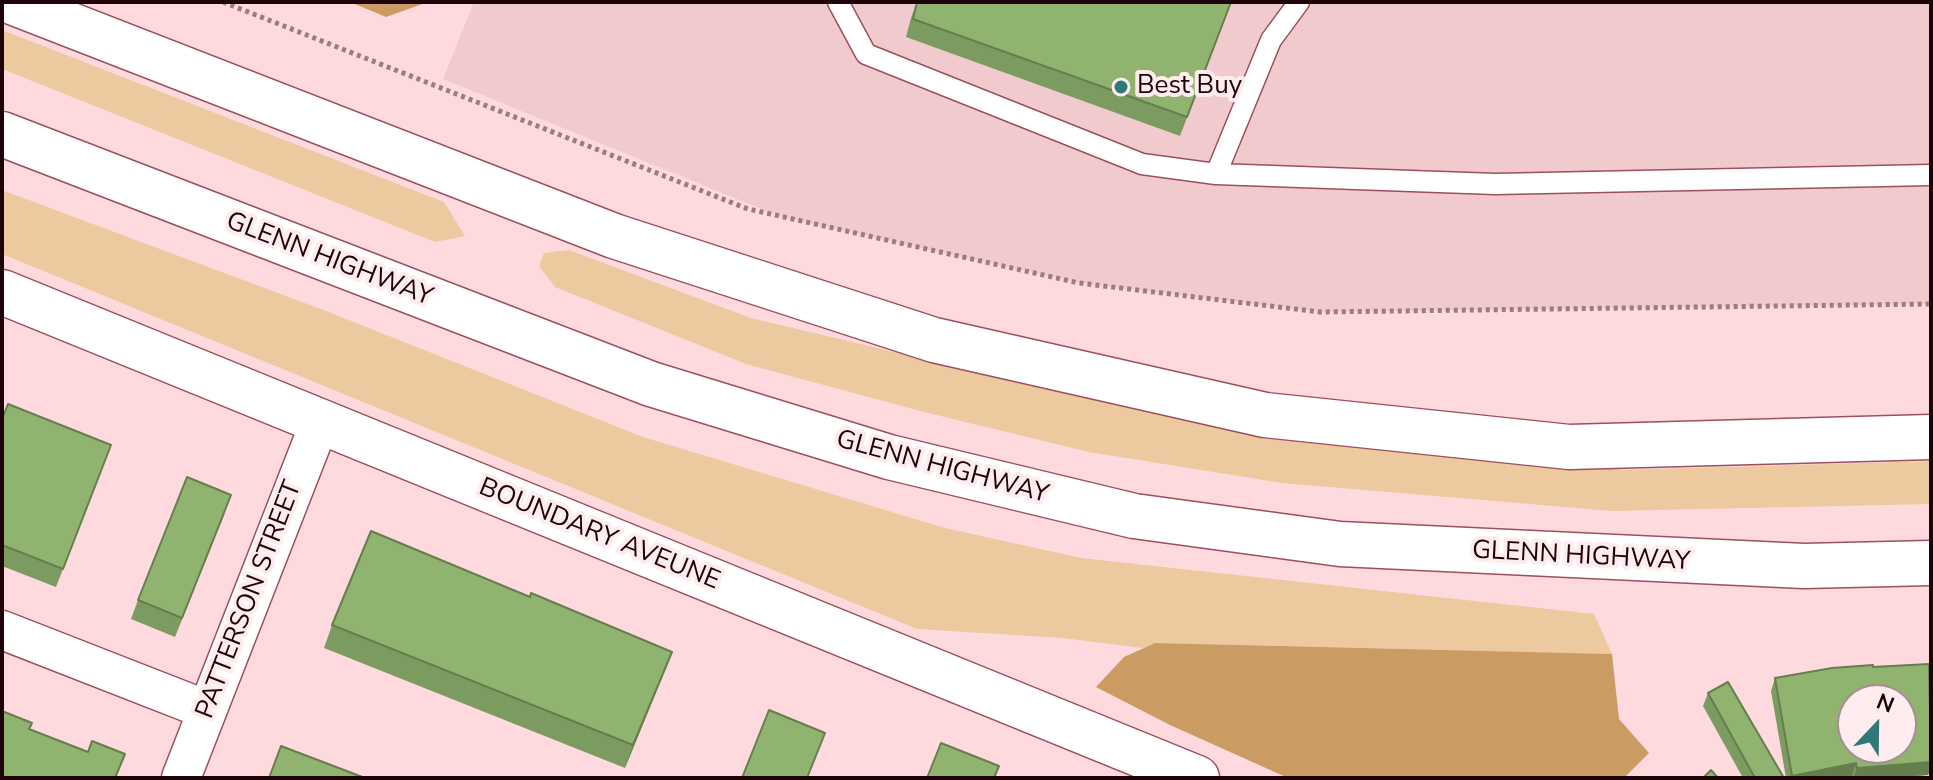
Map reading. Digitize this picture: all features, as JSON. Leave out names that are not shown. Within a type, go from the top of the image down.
[{"type":"main road","points":[[12,2],[614,236],[934,340],[1205,402],[1265,415],[1569,447],[1931,437]]},
{"type":"main road","name":"GLENN HIGHWAY","points":[[2,134],[651,384],[889,457],[1134,516],[1340,544],[1804,566],[1931,566]]},
{"type":"main road","name":"BOUNDARY AVEUNE","points":[[2,292],[1197,778]]},
{"type":"street","name":"PATTERSON STREET","points":[[181,778],[320,422]]},
{"type":"street","points":[[2,630],[207,710]]},
{"type":"lane","points":[[838,2],[866,54],[1142,164],[1216,174],[1495,184],[1931,175]]},
{"type":"lane","points":[[1216,174],[1271,40],[1299,2]]},
{"type":"path","points":[[223,2],[748,209],[1079,283],[1320,312],[1931,304]]},
{"type":"shaded area","points":[[350,2],[428,2],[386,17]]},
{"type":"shaded area","points":[[474,2],[1931,2],[1931,304],[1320,312],[1079,283],[781,217],[443,79]]},
{"type":"shaded area","points":[[2,30],[444,202],[465,236],[435,242],[2,69]]},
{"type":"shaded area","points":[[2,190],[326,311],[643,437],[945,528],[1081,558],[1594,614],[1612,654],[1155,643],[1143,648],[1062,638],[917,629],[2,254]]},
{"type":"shaded area","points":[[569,250],[751,318],[1122,406],[1623,470],[1931,461],[1931,504],[1612,511],[1282,483],[1089,452],[746,364],[555,287],[539,266],[544,253]]},
{"type":"shaded area","points":[[1155,643],[1612,654],[1619,719],[1649,753],[1624,778],[1288,778],[1170,725],[1096,687],[1124,657]]},
{"type":"building","name":"Best Buy","points":[[917,2],[1231,2],[1187,117],[913,19]]},
{"type":"building","points":[[8,404],[111,445],[63,569],[2,545],[2,419]]},
{"type":"building","points":[[187,477],[231,495],[182,618],[138,600]]},
{"type":"building","points":[[371,531],[672,652],[633,745],[332,625]]},
{"type":"building","points":[[1929,664],[1931,762],[1917,763],[1917,684],[1837,684],[1837,764],[1851,764],[1792,776],[1775,678],[1832,668]]},
{"type":"building","points":[[1728,682],[1784,778],[1755,778],[1708,693]]},
{"type":"building","points":[[769,710],[825,733],[807,778],[742,778]]},
{"type":"building","points":[[2,711],[32,723],[29,729],[88,752],[92,741],[125,754],[115,778],[2,778]]},
{"type":"building","points":[[941,743],[999,766],[994,778],[927,778]]},
{"type":"building","points":[[281,746],[365,778],[269,778]]},
{"type":"building","points":[[1856,764],[1906,764],[1857,768]]},
{"type":"building","points":[[1711,770],[1718,778],[1703,778]]},
{"type":"place","name":"Best Buy","points":[[1121,87]]}]
